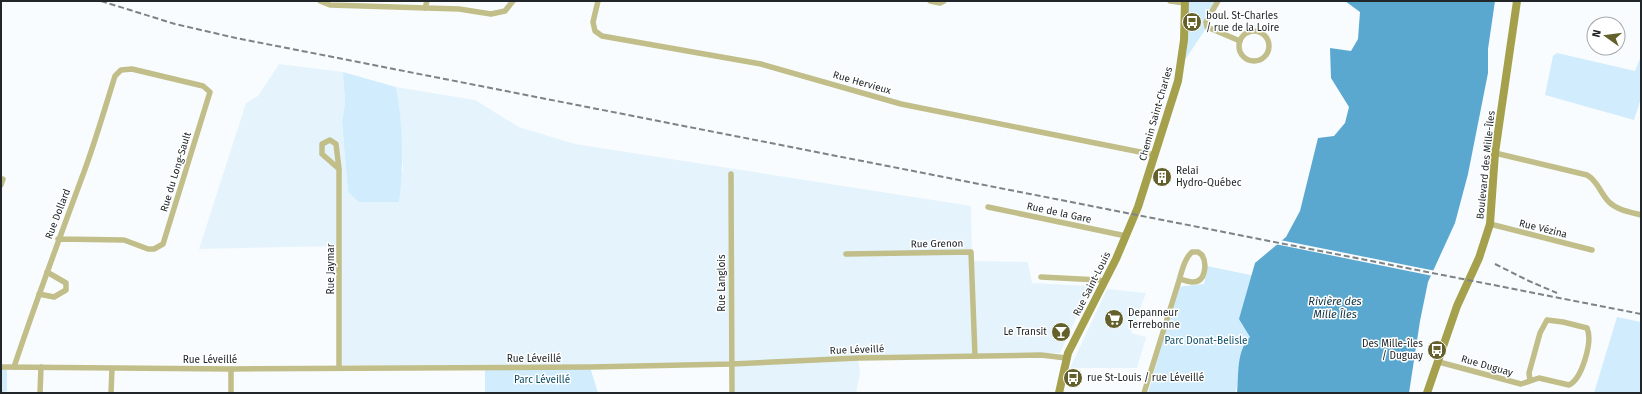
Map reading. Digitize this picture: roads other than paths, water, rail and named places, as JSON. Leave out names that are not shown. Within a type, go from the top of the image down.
[{"type":"main road","name":"Boulevard des Mille-Îles","points":[[1427,393],[1439,362],[1457,306],[1477,263],[1490,224],[1495,153],[1517,1]]},
{"type":"main road","name":"Chemin Saint-Charles","points":[[1128,233],[1155,155],[1179,76],[1184,40],[1185,2]]},
{"type":"main road","name":"Rue Saint-Louis","points":[[1059,393],[1066,358],[1128,233]]},
{"type":"street","points":[[320,1],[330,5],[424,8],[490,14],[505,11],[513,1]]},
{"type":"street","points":[[424,8],[426,1]]},
{"type":"street","name":"Rue Hervieux","points":[[598,1],[594,22],[595,31],[602,36],[761,64],[901,104],[1155,155]]},
{"type":"street","points":[[930,1],[940,3],[944,1]]},
{"type":"street","points":[[1170,1],[1185,2]]},
{"type":"street","points":[[1218,1],[1206,22],[1207,27],[1240,40]]},
{"type":"street","points":[[1250,31],[1260,31],[1269,41],[1268,51],[1262,59],[1252,61],[1240,51],[1240,40],[1242,36],[1250,31]]},
{"type":"street","name":"Rue du Long-Sault","points":[[58,239],[124,240],[148,249],[154,249],[163,244],[210,92],[203,86],[175,79],[132,69],[121,70]]},
{"type":"street","name":"Rue Dollard","points":[[14,367],[38,294],[48,272],[58,239],[81,180],[115,76],[121,70]]},
{"type":"street","name":"Rue Jaymar","points":[[339,169],[322,154],[322,144],[330,140],[336,144],[339,169],[339,368]]},
{"type":"street","points":[[1495,153],[1587,175],[1592,178],[1608,201],[1616,208],[1641,215]]},
{"type":"street","name":"Rue Langlois","points":[[731,174],[732,393]]},
{"type":"street","points":[[1,185],[3,179]]},
{"type":"street","name":"Rue de la Gare","points":[[988,207],[1128,233]]},
{"type":"street","name":"Rue Vézina","points":[[1490,224],[1592,250]]},
{"type":"street","name":"Rue Grenon","points":[[846,254],[972,252],[975,356]]},
{"type":"street","points":[[1144,393],[1180,279],[1188,256],[1192,252],[1202,255],[1205,265],[1203,275],[1199,281],[1193,282],[1180,279]]},
{"type":"street","points":[[38,294],[54,297],[66,290],[66,283],[48,272]]},
{"type":"street","points":[[1041,277],[1099,280],[1104,282]]},
{"type":"street","name":"Rue Duguay","points":[[1439,362],[1521,384],[1525,384],[1530,380],[1539,378],[1569,385],[1574,383],[1581,371],[1589,343],[1590,334],[1587,328],[1547,320],[1540,332],[1530,373],[1530,380]]},
{"type":"street","name":"Rue Léveillé","points":[[1,366],[112,369],[590,367],[732,364],[858,358],[1041,355],[1066,358]]},
{"type":"street","points":[[40,393],[41,368]]},
{"type":"street","points":[[111,393],[112,369]]},
{"type":"street","points":[[230,369],[231,393]]},
{"type":"water","name":"Rivière des Mille Îles","points":[[1345,1],[1495,1],[1488,49],[1488,73],[1468,174],[1455,223],[1428,282],[1420,321],[1409,393],[1237,393],[1240,356],[1242,349],[1250,337],[1239,319],[1255,263],[1286,237],[1300,211],[1318,138],[1334,136],[1345,123],[1349,107],[1331,78],[1330,48],[1351,51],[1358,39],[1360,12]]},
{"type":"railway","points":[[101,1],[175,24],[236,38],[1641,314]]},
{"type":"railway","points":[[1495,264],[1557,293]]},
{"type":"place","name":"boul. St-Charles / rue de la Loire","points":[[1192,22]]},
{"type":"place","name":"Relai Hydro-Québec","points":[[1162,177]]},
{"type":"place","name":"Depanneur Terrebonne","points":[[1114,319]]},
{"type":"place","name":"Le Transit","points":[[1061,332]]},
{"type":"place","name":"Des Mille-îles / Duguay","points":[[1437,350]]},
{"type":"place","name":"rue St-Louis / rue Léveillé","points":[[1073,378]]},
{"type":"park label","name":"Parc Donat-Belisle","points":[[1206,341]]},
{"type":"park label","name":"Parc Léveillé","points":[[542,380]]}]
